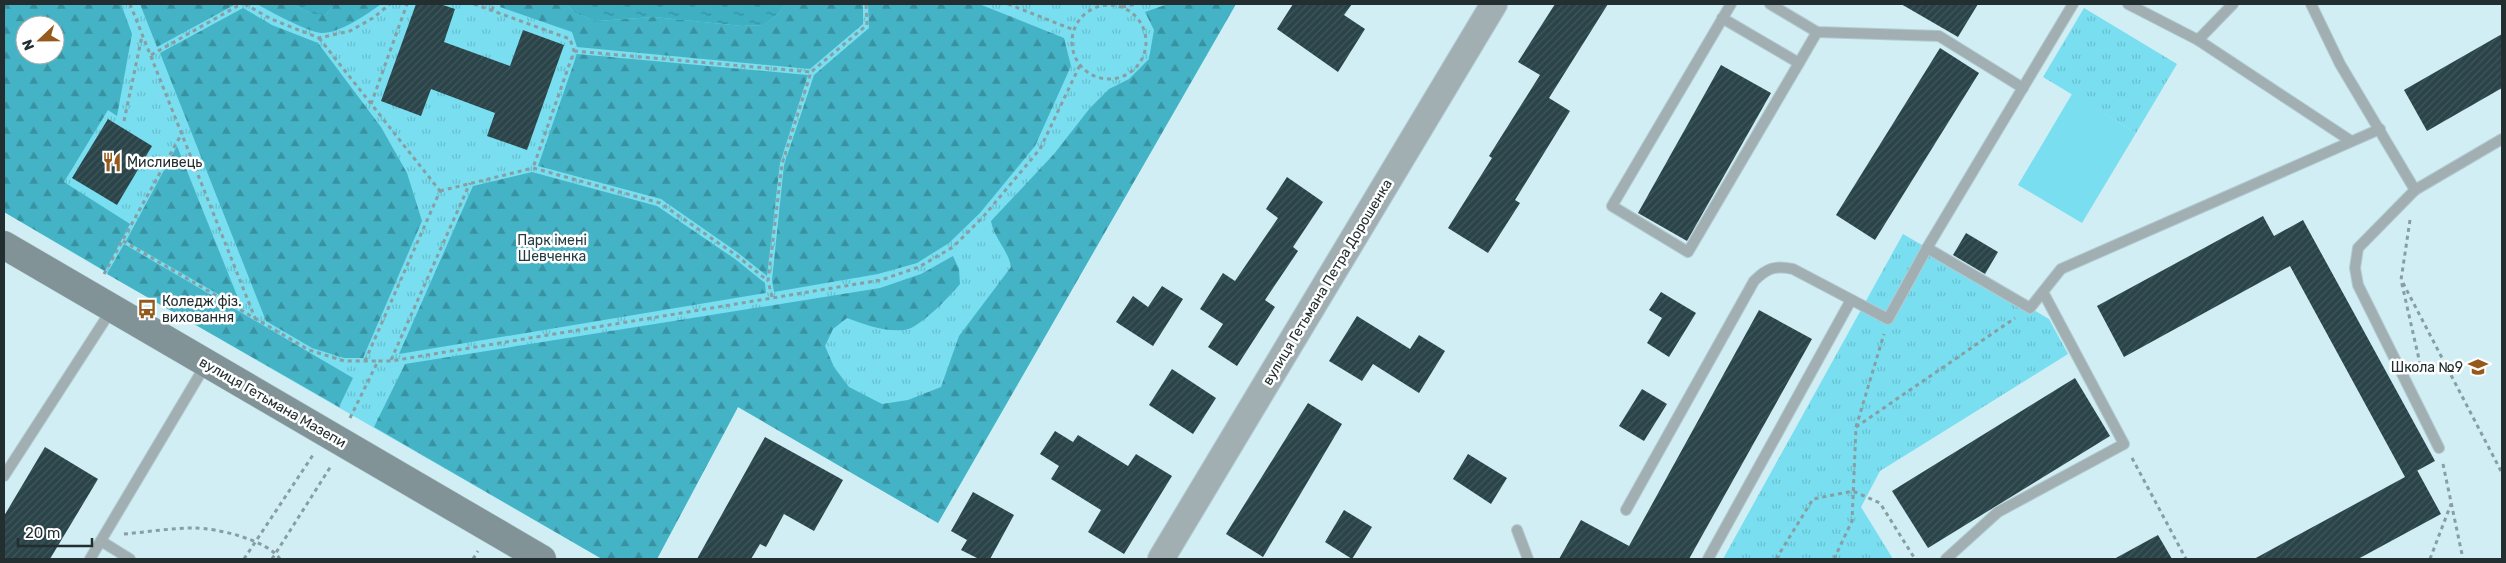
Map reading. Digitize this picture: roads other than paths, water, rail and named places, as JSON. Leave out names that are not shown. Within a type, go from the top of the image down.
[{"type":"main road","name":"вулиця Гетьмана Мазепи","points":[[4,246],[542,559]]},
{"type":"street","name":"вулиця Гетьмана Петра Дорошенка","points":[[1161,559],[1494,4]]},
{"type":"lane","points":[[1731,4],[1612,206],[1688,252],[1817,32]]},
{"type":"lane","points":[[1770,4],[1817,32],[1939,36],[2022,88]]},
{"type":"lane","points":[[1626,510],[1754,281],[1764,270],[1778,266],[1793,269],[1888,319],[1927,248],[2073,4]]},
{"type":"lane","points":[[2128,4],[2198,40],[2351,141]]},
{"type":"lane","points":[[2198,40],[2233,4]]},
{"type":"lane","points":[[2311,4],[2340,64],[2415,190]]},
{"type":"lane","points":[[1722,18],[1798,63]]},
{"type":"lane","points":[[1927,248],[2030,308],[2061,269],[2380,129]]},
{"type":"lane","points":[[2439,448],[2358,284],[2355,268],[2358,248],[2415,190],[2502,139]]},
{"type":"lane","points":[[1946,559],[1998,512],[2124,444],[2042,292]]},
{"type":"lane","points":[[1708,559],[1851,300]]},
{"type":"lane","points":[[4,476],[101,302]]},
{"type":"lane","points":[[90,559],[206,363]]},
{"type":"lane","points":[[1517,530],[1528,559]]},
{"type":"lane","points":[[102,539],[130,559]]},
{"type":"water","points":[[291,4],[335,4],[326,14],[313,14]]},
{"type":"water","points":[[566,4],[784,4],[780,12],[764,25],[742,26],[654,17],[596,21],[575,13]]},
{"type":"place","name":"Мисливець","points":[[112,162]]},
{"type":"place","name":"Коледж фіз. виховання","points":[[147,309]]},
{"type":"place","name":"Школа №9","points":[[2478,367]]},
{"type":"park label","name":"Парк імені Шевченка","points":[[552,248]]}]
